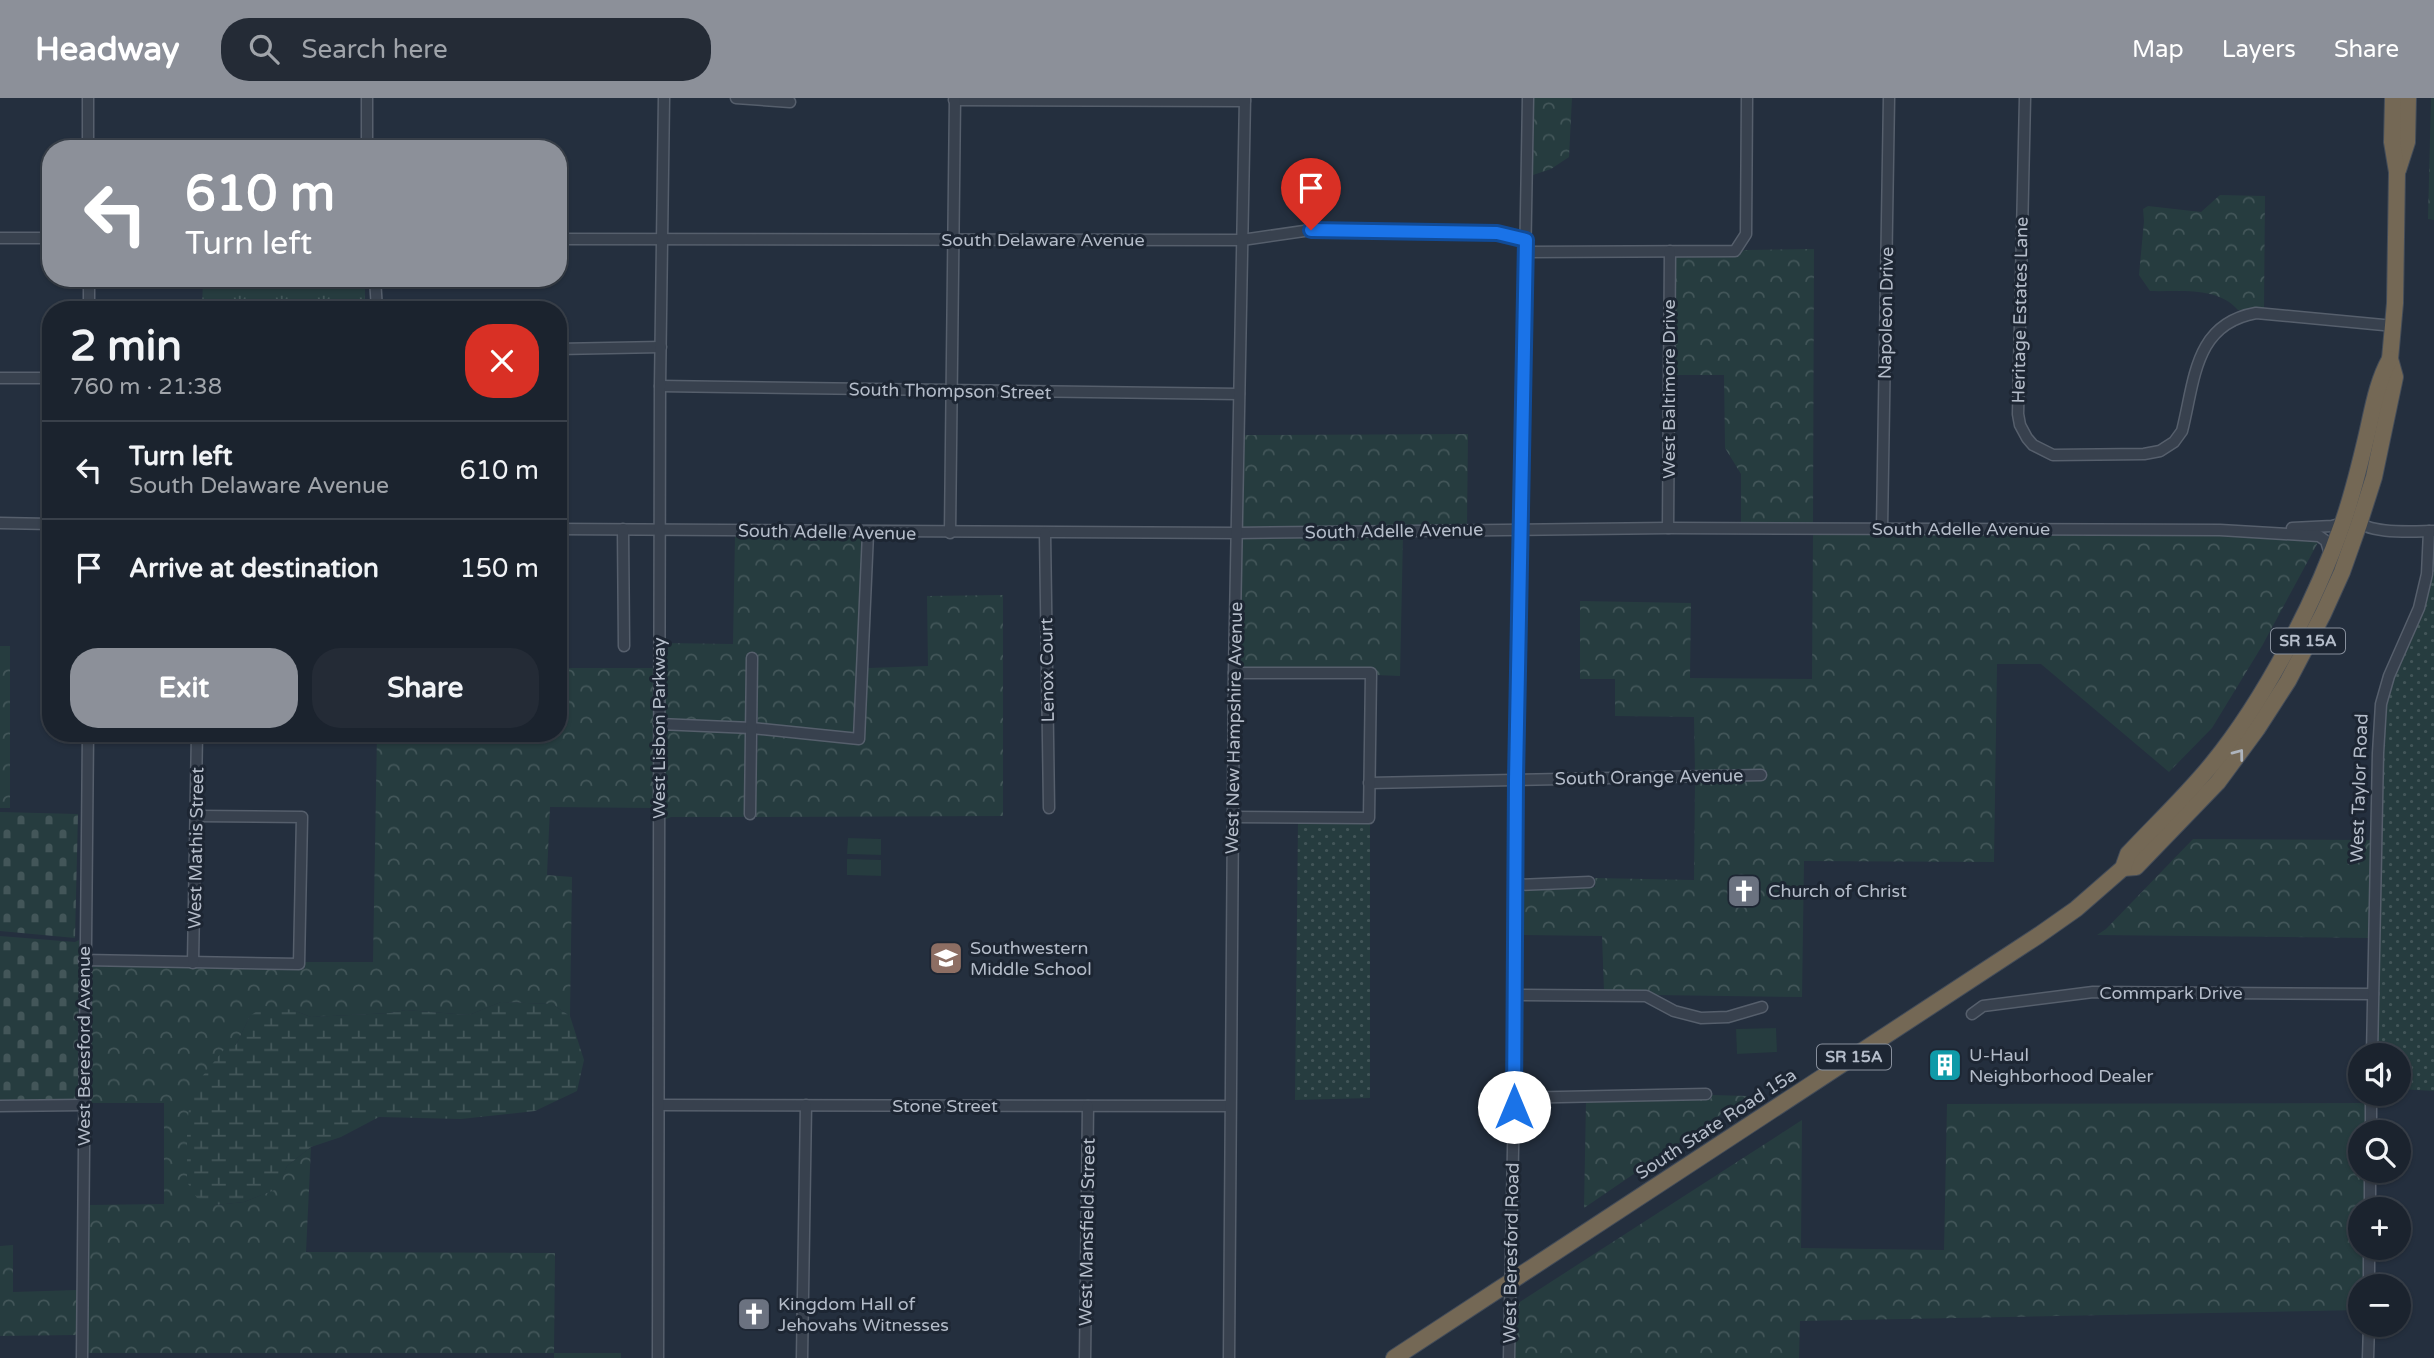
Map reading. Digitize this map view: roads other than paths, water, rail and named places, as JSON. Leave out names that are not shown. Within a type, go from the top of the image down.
[{"type":"highway","name":"SR 15A","points":[[2393,98],[2392,142],[2398,172]]},
{"type":"highway","name":"SR 15A","points":[[2398,172],[2407,142],[2408,98]]},
{"type":"highway","name":"South State Road 15a","points":[[2123,868],[2136,867],[2218,782],[2257,729],[2293,672],[2342,572],[2376,394],[2380,377],[2390,359],[2394,326],[2398,172]]},
{"type":"highway","name":"South State Road 15a","points":[[1394,1358],[2029,942],[2076,909],[2123,868],[2128,854],[2171,810],[2223,749],[2249,712],[2292,640],[2333,547],[2351,524],[2379,455],[2395,377],[2390,359]]},
{"type":"highway","points":[[2293,672],[2294,657],[2342,552],[2341,545],[2333,547]]},
{"type":"highway","points":[[2155,848],[2152,842],[2154,838],[2216,767],[2223,749]]},
{"type":"street","points":[[88,98],[88,140]]},
{"type":"street","points":[[367,98],[367,140]]},
{"type":"street","name":"West Lisbon Parkway","points":[[658,1358],[660,387],[664,98]]},
{"type":"street","points":[[736,98],[790,102]]},
{"type":"street","name":"West Beresford Road","points":[[1509,1358],[1528,98]]},
{"type":"street","name":"South Delaware Avenue","points":[[567,239],[1242,240],[1311,230],[1497,233],[1526,246],[1735,251],[1746,234],[1747,98]]},
{"type":"street","name":"Napoleon Drive","points":[[1882,528],[1889,98]]},
{"type":"street","name":"Heritage Estates Lane","points":[[2025,98],[2018,414],[2020,425],[2033,445],[2053,455],[2144,454],[2160,451],[2174,442],[2182,431],[2202,352],[2214,332],[2240,316],[2256,313],[2394,326]]},
{"type":"street","points":[[950,533],[954,99],[1245,99]]},
{"type":"street","name":"West New Hampshire Avenue","points":[[1229,1358],[1234,673],[1245,99]]},
{"type":"street","points":[[0,238],[42,238]]},
{"type":"street","name":"West Baltimore Drive","points":[[1668,528],[1670,251]]},
{"type":"street","points":[[567,349],[661,347]]},
{"type":"street","points":[[0,378],[42,378]]},
{"type":"street","name":"South Thompson Street","points":[[660,387],[1239,394]]},
{"type":"street","points":[[0,523],[42,524]]},
{"type":"street","name":"South Adelle Avenue","points":[[2273,532],[2280,528],[2351,524],[2379,530],[2431,531]]},
{"type":"street","name":"South Adelle Avenue","points":[[567,529],[869,533],[1237,533],[1668,528],[2220,530],[2319,536],[2333,547]]},
{"type":"street","points":[[623,529],[624,646]]},
{"type":"street","name":"West Taylor Road","points":[[2372,1043],[2381,704],[2389,676],[2420,608],[2427,575],[2431,531]]},
{"type":"street","points":[[659,724],[752,728],[859,739],[869,533]]},
{"type":"street","name":"Lenox Court","points":[[1045,533],[1049,808]]},
{"type":"street","points":[[750,814],[752,658]]},
{"type":"street","points":[[1233,817],[1368,818],[1371,673],[1234,673]]},
{"type":"street","name":"West Beresford Avenue","points":[[82,1358],[88,742]]},
{"type":"street","name":"West Mathis Street","points":[[193,963],[197,742]]},
{"type":"street","name":"South Orange Avenue","points":[[1369,783],[1761,775]]},
{"type":"street","points":[[84,960],[299,964],[302,817],[197,816]]},
{"type":"street","points":[[1515,885],[1589,882]]},
{"type":"street","name":"Commpark Drive","points":[[1972,1014],[1983,1006],[2093,992],[2373,994]]},
{"type":"street","points":[[1514,995],[1646,996],[1674,1011],[1701,1018],[1728,1017],[1762,1007]]},
{"type":"street","points":[[1514,1098],[1706,1094]]},
{"type":"street","points":[[0,1106],[83,1105]]},
{"type":"street","name":"Stone Street","points":[[659,1105],[1230,1106]]},
{"type":"street","points":[[802,1358],[806,1105]]},
{"type":"street","name":"West Mansfield Street","points":[[1085,1358],[1088,1106]]},
{"type":"street","points":[[2368,1358],[2369,1337]]},
{"type":"place","name":"Church of Christ","points":[[1744,891]]},
{"type":"place","name":"Southwestern Middle School","points":[[946,958]]},
{"type":"place","name":"U-Haul Neighborhood Dealer","points":[[1945,1065]]},
{"type":"place","name":"Kingdom Hall of Jehovahs Witnesses","points":[[754,1314]]}]
